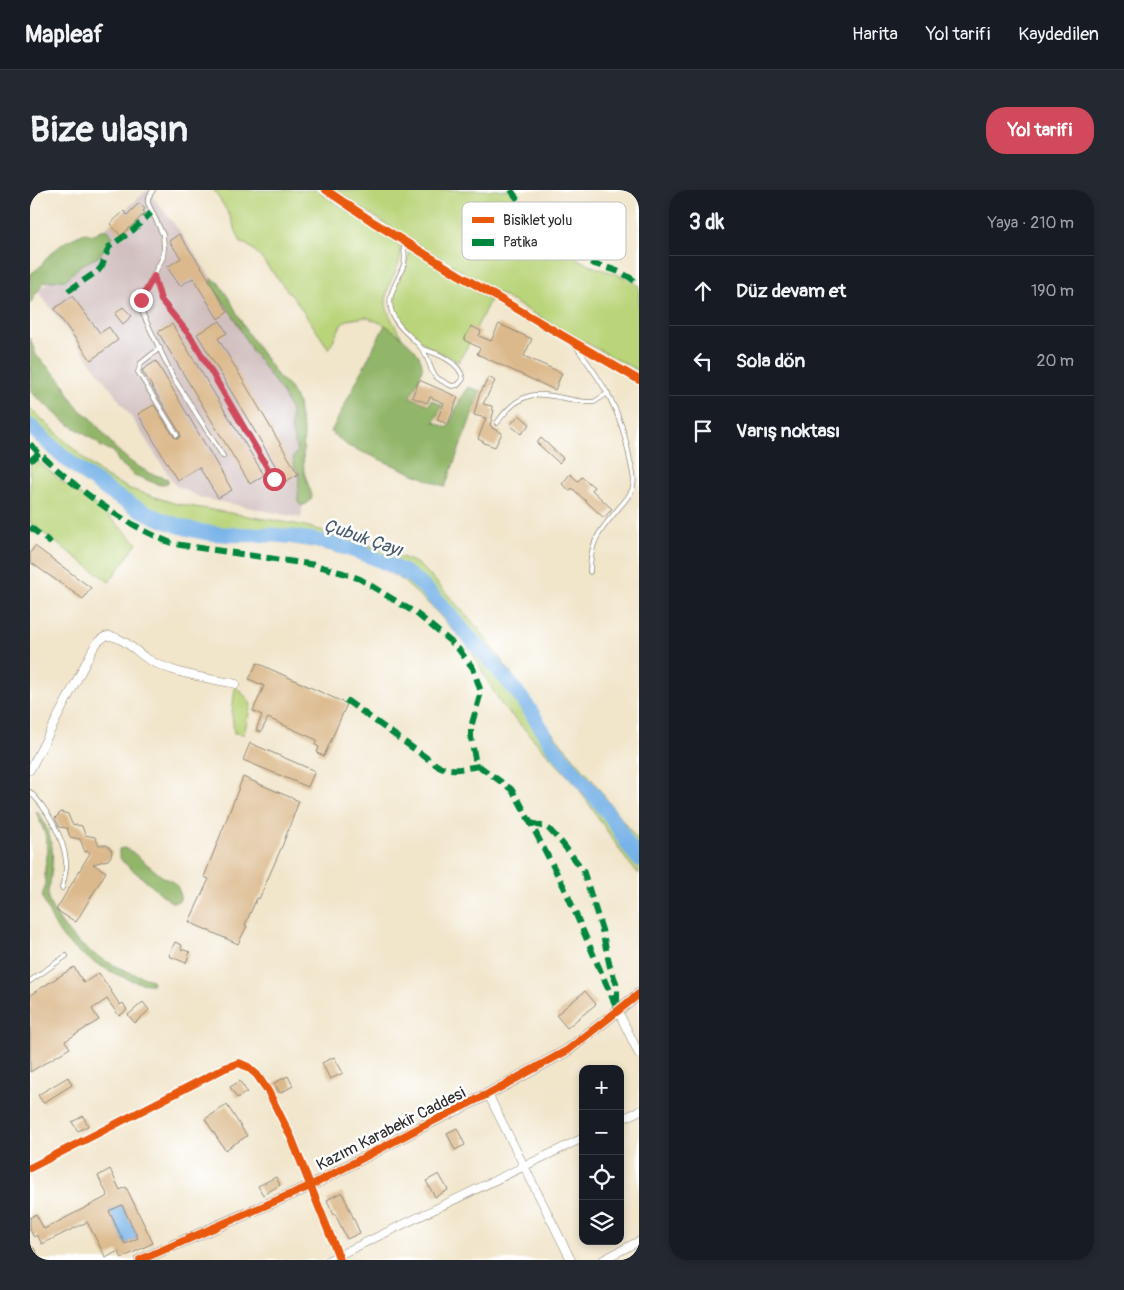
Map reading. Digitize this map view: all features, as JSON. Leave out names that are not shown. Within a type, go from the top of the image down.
[{"type":"main road","points":[[30,1253],[34,1260]]},
{"type":"street","points":[[326,190],[403,241],[639,380]]},
{"type":"street","points":[[30,770],[94,647],[105,636],[115,638],[148,659],[169,668],[236,684]]},
{"type":"street","name":"Kazım Karabekir Caddesi","points":[[140,1260],[310,1186],[488,1094],[568,1050],[639,994]]},
{"type":"street","points":[[618,1011],[639,1054]]},
{"type":"street","points":[[30,1168],[225,1068],[239,1063],[252,1071],[268,1091],[285,1123],[339,1258]]},
{"type":"street","points":[[488,1094],[572,1260]]},
{"type":"street","points":[[624,1118],[639,1111]]},
{"type":"street","points":[[329,1260],[339,1258],[579,1140]]},
{"type":"street","points":[[603,1260],[639,1241]]},
{"type":"lane","points":[[153,190],[148,198],[148,203],[151,213],[163,235],[163,257],[141,300],[140,308],[160,348],[165,363],[223,456]]},
{"type":"lane","points":[[403,241],[405,256],[403,265],[390,293],[390,303],[396,322],[422,349],[433,375],[438,380],[452,386],[464,379],[463,375],[450,361],[440,355],[422,349]]},
{"type":"lane","points":[[154,276],[161,300],[191,337],[274,479]]},
{"type":"lane","points":[[572,342],[608,393],[622,424],[634,482],[628,496],[598,536],[590,554],[590,572]]},
{"type":"lane","points":[[160,348],[141,363],[138,372],[177,435]]},
{"type":"lane","points":[[497,423],[507,408],[528,397],[544,394],[594,402],[608,393]]},
{"type":"lane","points":[[30,792],[44,808],[65,853],[66,872],[62,888]]},
{"type":"lane","points":[[30,981],[66,956]]},
{"type":"shaded area","points":[[147,190],[179,230],[220,291],[261,358],[296,398],[304,497],[301,518],[201,498],[175,485],[130,415],[38,291]]},
{"type":"green space","points":[[214,190],[316,190],[399,244],[400,259],[389,285],[386,305],[389,315],[403,339],[385,325],[366,317],[347,320],[341,325],[329,349],[296,301],[255,251],[241,243],[230,216]]},
{"type":"green space","points":[[334,190],[509,190],[519,202],[462,202],[462,260],[580,260],[632,281],[639,286],[639,371],[580,340],[493,290]]},
{"type":"green space","points":[[101,230],[108,230],[113,237],[98,257],[81,265],[65,280],[43,283],[30,304],[30,274],[39,268],[49,255],[65,242],[85,233],[93,235]]},
{"type":"green space","points":[[410,249],[490,300],[458,362],[423,343],[402,325],[396,315],[393,303],[395,289],[406,266]]},
{"type":"green space","points":[[211,279],[218,282],[247,332],[277,375],[290,388],[298,402],[304,432],[304,472],[312,496],[304,505],[300,505],[298,501],[299,473],[294,465],[293,458],[297,451],[291,428],[291,412],[284,395],[251,349],[232,314],[213,287]]},
{"type":"green space","points":[[385,325],[409,344],[419,356],[422,368],[410,397],[429,405],[431,400],[442,405],[434,422],[448,428],[462,395],[468,387],[481,391],[445,487],[348,446],[331,432]]},
{"type":"green space","points":[[30,338],[36,355],[62,381],[81,411],[91,418],[115,448],[131,462],[149,473],[168,479],[168,483],[160,485],[134,475],[119,462],[113,451],[101,447],[97,442],[64,421],[31,392]]},
{"type":"green space","points":[[30,408],[104,476],[130,489],[177,504],[301,525],[339,535],[416,563],[428,573],[477,627],[546,725],[590,777],[639,842],[639,874],[628,862],[577,786],[501,704],[468,646],[432,607],[402,580],[372,562],[324,549],[283,542],[197,536],[163,526],[105,493],[72,469],[30,433]]},
{"type":"green space","points":[[36,460],[69,487],[102,510],[137,543],[109,582],[30,523],[30,465]]},
{"type":"green space","points":[[235,686],[248,699],[251,705],[244,734],[234,733],[232,714]]},
{"type":"green space","points":[[36,811],[43,820],[51,841],[52,861],[48,896],[56,915],[75,939],[86,948],[110,964],[152,980],[153,984],[131,980],[106,969],[71,946],[61,935],[42,897],[48,850],[45,834]]},
{"type":"green space","points":[[124,848],[131,851],[164,878],[174,883],[178,889],[180,900],[171,902],[122,861],[119,849]]},
{"type":"water","points":[[122,1205],[138,1238],[125,1244],[109,1211]]},
{"type":"building","points":[[139,203],[145,209],[143,211],[145,213],[121,236],[110,224],[124,211],[127,215]]},
{"type":"building","points":[[179,234],[228,312],[218,319],[193,278],[180,286],[167,267],[181,258],[169,241]]},
{"type":"building","points":[[72,296],[100,333],[109,327],[118,340],[91,360],[54,309]]},
{"type":"building","points":[[123,307],[132,316],[123,324],[115,314]]},
{"type":"building","points":[[220,321],[227,333],[218,338],[298,474],[285,482],[197,334]]},
{"type":"building","points":[[172,324],[264,475],[250,484],[158,332]]},
{"type":"building","points":[[499,324],[532,339],[524,356],[562,373],[555,390],[477,354],[480,348],[464,340],[471,326],[481,331],[479,336],[491,341]]},
{"type":"building","points":[[156,361],[232,490],[218,498],[199,467],[177,480],[138,414],[154,405],[174,437],[178,439],[180,436],[142,370]]},
{"type":"building","points":[[489,377],[495,381],[483,404],[492,406],[494,410],[490,425],[502,433],[495,447],[478,439],[486,418],[474,415],[479,395]]},
{"type":"building","points":[[419,380],[458,397],[448,424],[437,420],[444,403],[430,397],[427,403],[412,397]]},
{"type":"building","points":[[519,415],[530,424],[521,434],[510,425]]},
{"type":"building","points":[[541,438],[563,458],[559,463],[537,443]]},
{"type":"building","points":[[570,474],[578,481],[582,477],[594,487],[592,490],[612,509],[604,518],[572,488],[570,491],[562,484]]},
{"type":"building","points":[[35,546],[91,588],[83,599],[30,562],[30,553]]},
{"type":"building","points":[[257,663],[347,704],[324,756],[317,753],[319,747],[315,745],[317,740],[268,718],[261,732],[256,730],[262,715],[253,711],[264,686],[249,679]]},
{"type":"building","points":[[250,743],[315,771],[308,787],[243,760]]},
{"type":"building","points":[[243,777],[299,801],[283,844],[259,899],[257,898],[238,944],[189,922],[209,879],[204,877]]},
{"type":"building","points":[[61,812],[68,814],[72,824],[82,826],[85,835],[95,837],[99,845],[107,845],[112,851],[108,860],[93,864],[106,872],[76,922],[56,910],[90,853],[88,851],[85,852],[80,839],[70,837],[67,828],[59,827],[55,818]]},
{"type":"building","points":[[175,942],[182,945],[181,949],[190,952],[186,963],[169,956]]},
{"type":"building","points":[[74,967],[84,983],[99,973],[120,1005],[123,1003],[127,1010],[119,1016],[107,999],[92,1009],[99,1020],[65,1041],[70,1048],[30,1072],[30,995]]},
{"type":"building","points":[[585,991],[596,1004],[567,1028],[556,1015]]},
{"type":"building","points":[[143,1002],[149,1010],[135,1023],[128,1015]]},
{"type":"building","points":[[334,1057],[343,1073],[330,1079],[322,1063]]},
{"type":"building","points":[[288,1076],[293,1086],[280,1093],[274,1083]]},
{"type":"building","points":[[68,1077],[72,1085],[43,1103],[38,1095]]},
{"type":"building","points":[[240,1081],[247,1092],[237,1098],[230,1087]]},
{"type":"building","points":[[227,1105],[247,1136],[225,1150],[205,1119]]},
{"type":"building","points":[[83,1116],[88,1126],[78,1131],[72,1122]]},
{"type":"building","points":[[457,1128],[465,1145],[455,1150],[447,1133]]},
{"type":"building","points":[[110,1169],[120,1190],[126,1187],[153,1243],[122,1258],[118,1251],[106,1258],[87,1222],[42,1244],[37,1235],[34,1237],[30,1230],[30,1218],[36,1214],[44,1229],[108,1196],[98,1176]],"holes":[[[122,1205],[138,1238],[125,1244],[109,1211]]]},
{"type":"building","points":[[439,1174],[448,1190],[435,1197],[426,1181]]},
{"type":"building","points":[[276,1177],[280,1185],[263,1195],[258,1186]]},
{"type":"building","points":[[342,1192],[360,1233],[347,1239],[327,1200]]},
{"type":"waterway","name":"Çubuk Çayı","points":[[30,426],[68,460],[109,491],[131,505],[178,526],[212,533],[274,535],[308,539],[359,552],[406,573],[421,584],[513,687],[551,744],[611,817],[639,859]]},
{"type":"marked path","points":[[511,190],[521,202]]},
{"type":"marked path","points":[[68,291],[98,271],[102,266],[109,247],[133,230],[151,213]]},
{"type":"marked path","points":[[586,260],[612,269],[639,284]]},
{"type":"marked path","points":[[30,444],[62,474],[97,502],[154,535],[174,544],[315,565],[360,579],[417,614],[456,646],[473,668],[481,692],[471,727],[475,759],[479,766],[511,789],[519,801],[564,887],[618,1011]]},
{"type":"marked path","points":[[30,461],[39,453]]},
{"type":"marked path","points":[[30,527],[51,543]]},
{"type":"marked path","points":[[346,700],[438,766],[453,769],[479,766]]},
{"type":"marked path","points":[[531,823],[548,828],[583,870],[602,930],[610,967],[617,985],[617,1005]]},
{"type":"cycle path","points":[[326,190],[373,222],[459,275],[639,380]]},
{"type":"cycle path","points":[[140,1260],[310,1186],[488,1094],[568,1050],[639,994]]},
{"type":"cycle path","points":[[30,1168],[225,1068],[239,1063],[248,1067],[257,1075],[268,1091],[291,1137],[340,1260]]},
{"type":"route","points":[[141,300],[154,276],[161,300],[191,337],[274,479]]}]
